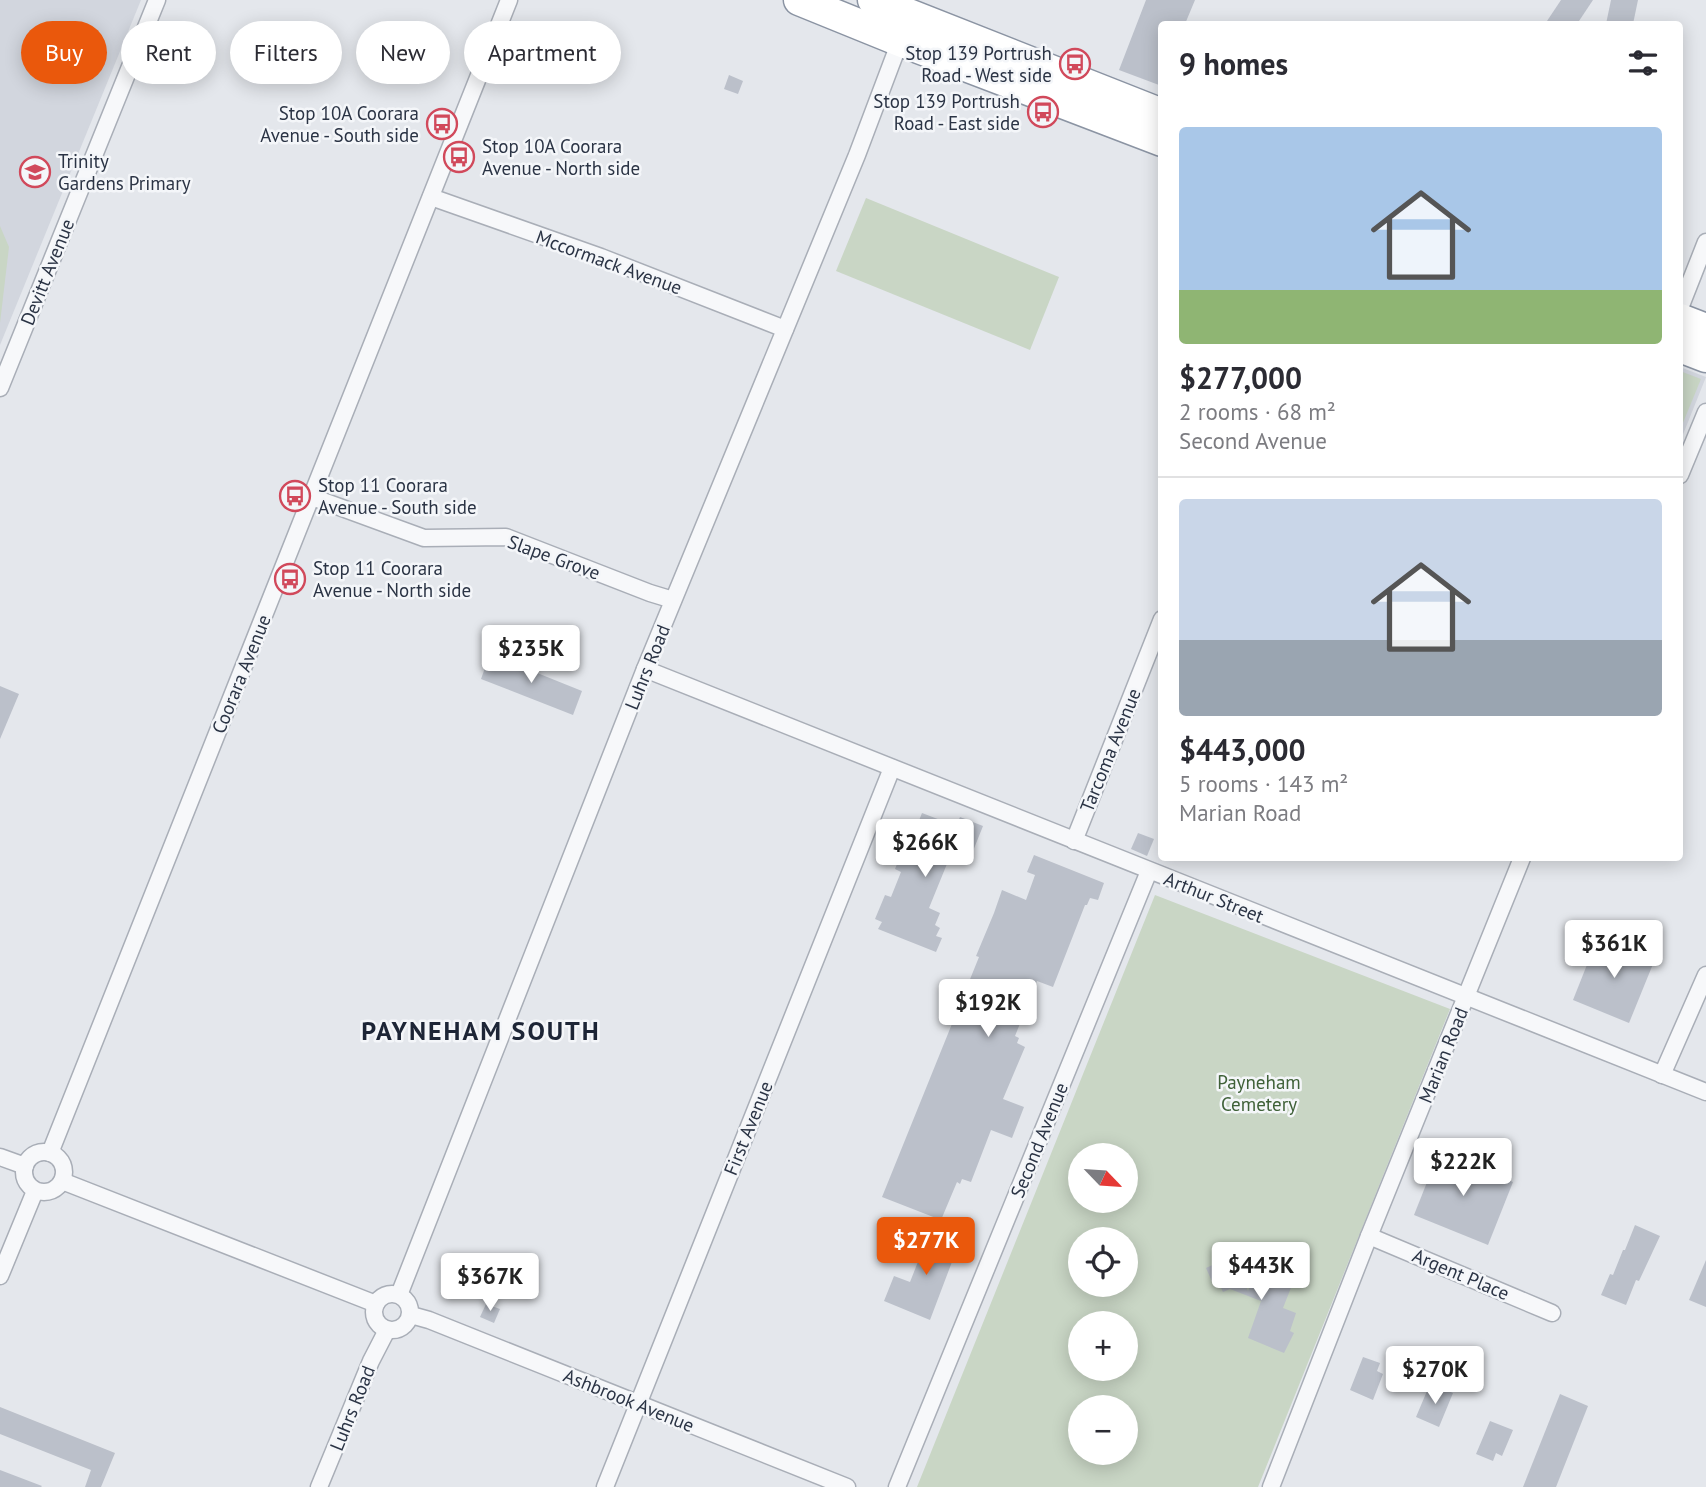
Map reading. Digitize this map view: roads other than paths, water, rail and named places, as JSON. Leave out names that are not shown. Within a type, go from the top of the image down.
[{"type":"highway","points":[[799,0],[1158,139]]},
{"type":"highway","points":[[878,1],[885,18],[901,41]]},
{"type":"highway","points":[[878,1],[1158,112]]},
{"type":"highway","points":[[901,41],[958,32]]},
{"type":"highway","points":[[1683,320],[1706,330]]},
{"type":"highway","points":[[1683,348],[1706,357]]},
{"type":"street","name":"Devitt Avenue","points":[[0,388],[157,0]]},
{"type":"street","name":"Coorara Avenue","points":[[50,1153],[509,0]]},
{"type":"street","name":"Luhrs Road","points":[[398,1295],[645,669],[857,155],[901,41]]},
{"type":"street","name":"Mccormack Avenue","points":[[431,197],[601,257],[785,329]]},
{"type":"street","points":[[1683,300],[1706,242]]},
{"type":"street","points":[[1683,468],[1706,412]]},
{"type":"street","name":"Slape Grove","points":[[312,497],[424,538],[506,537],[673,600]]},
{"type":"street","name":"Tarcoma Avenue","points":[[1074,841],[1158,629]]},
{"type":"street","name":"Arthur Street","points":[[645,669],[1706,1092]]},
{"type":"street","name":"First Avenue","points":[[605,1487],[892,768]]},
{"type":"street","name":"Marian Road","points":[[1271,1487],[1521,861]]},
{"type":"street","name":"Second Avenue","points":[[897,1487],[1149,871]]},
{"type":"street","points":[[1662,1075],[1706,975]]},
{"type":"street","points":[[37,1153],[50,1153],[63,1165],[62,1181],[51,1191],[35,1191],[24,1179],[25,1166],[29,1158],[37,1153]]},
{"type":"street","points":[[0,1157],[25,1166]]},
{"type":"street","points":[[62,1181],[376,1304]]},
{"type":"street","points":[[0,1276],[35,1191]]},
{"type":"street","name":"Argent Place","points":[[1370,1236],[1552,1313]]},
{"type":"street","points":[[398,1295],[408,1303],[411,1315],[404,1326],[387,1330],[376,1321],[376,1304],[384,1296],[398,1295]]},
{"type":"street","name":"Ashbrook Avenue","points":[[411,1315],[638,1402],[847,1487]]},
{"type":"street","name":"Luhrs Road","points":[[319,1487],[371,1360],[387,1330]]},
{"type":"place","name":"Stop 139 Portrush Road - West side","points":[[1075,64]]},
{"type":"place","name":"Stop 139 Portrush Road - East side","points":[[1043,112]]},
{"type":"place","name":"Stop 10A Coorara Avenue - South side","points":[[442,124]]},
{"type":"place","name":"Stop 10A Coorara Avenue - North side","points":[[459,157]]},
{"type":"place","name":"Trinity Gardens Primary","points":[[35,172]]},
{"type":"place","name":"Stop 11 Coorara Avenue - South side","points":[[295,496]]},
{"type":"place","name":"Stop 11 Coorara Avenue - North side","points":[[290,579]]},
{"type":"district","name":"PAYNEHAM SOUTH","points":[[481,1030]]},
{"type":"park label","name":"Payneham Cemetery","points":[[1259,1093]]}]
